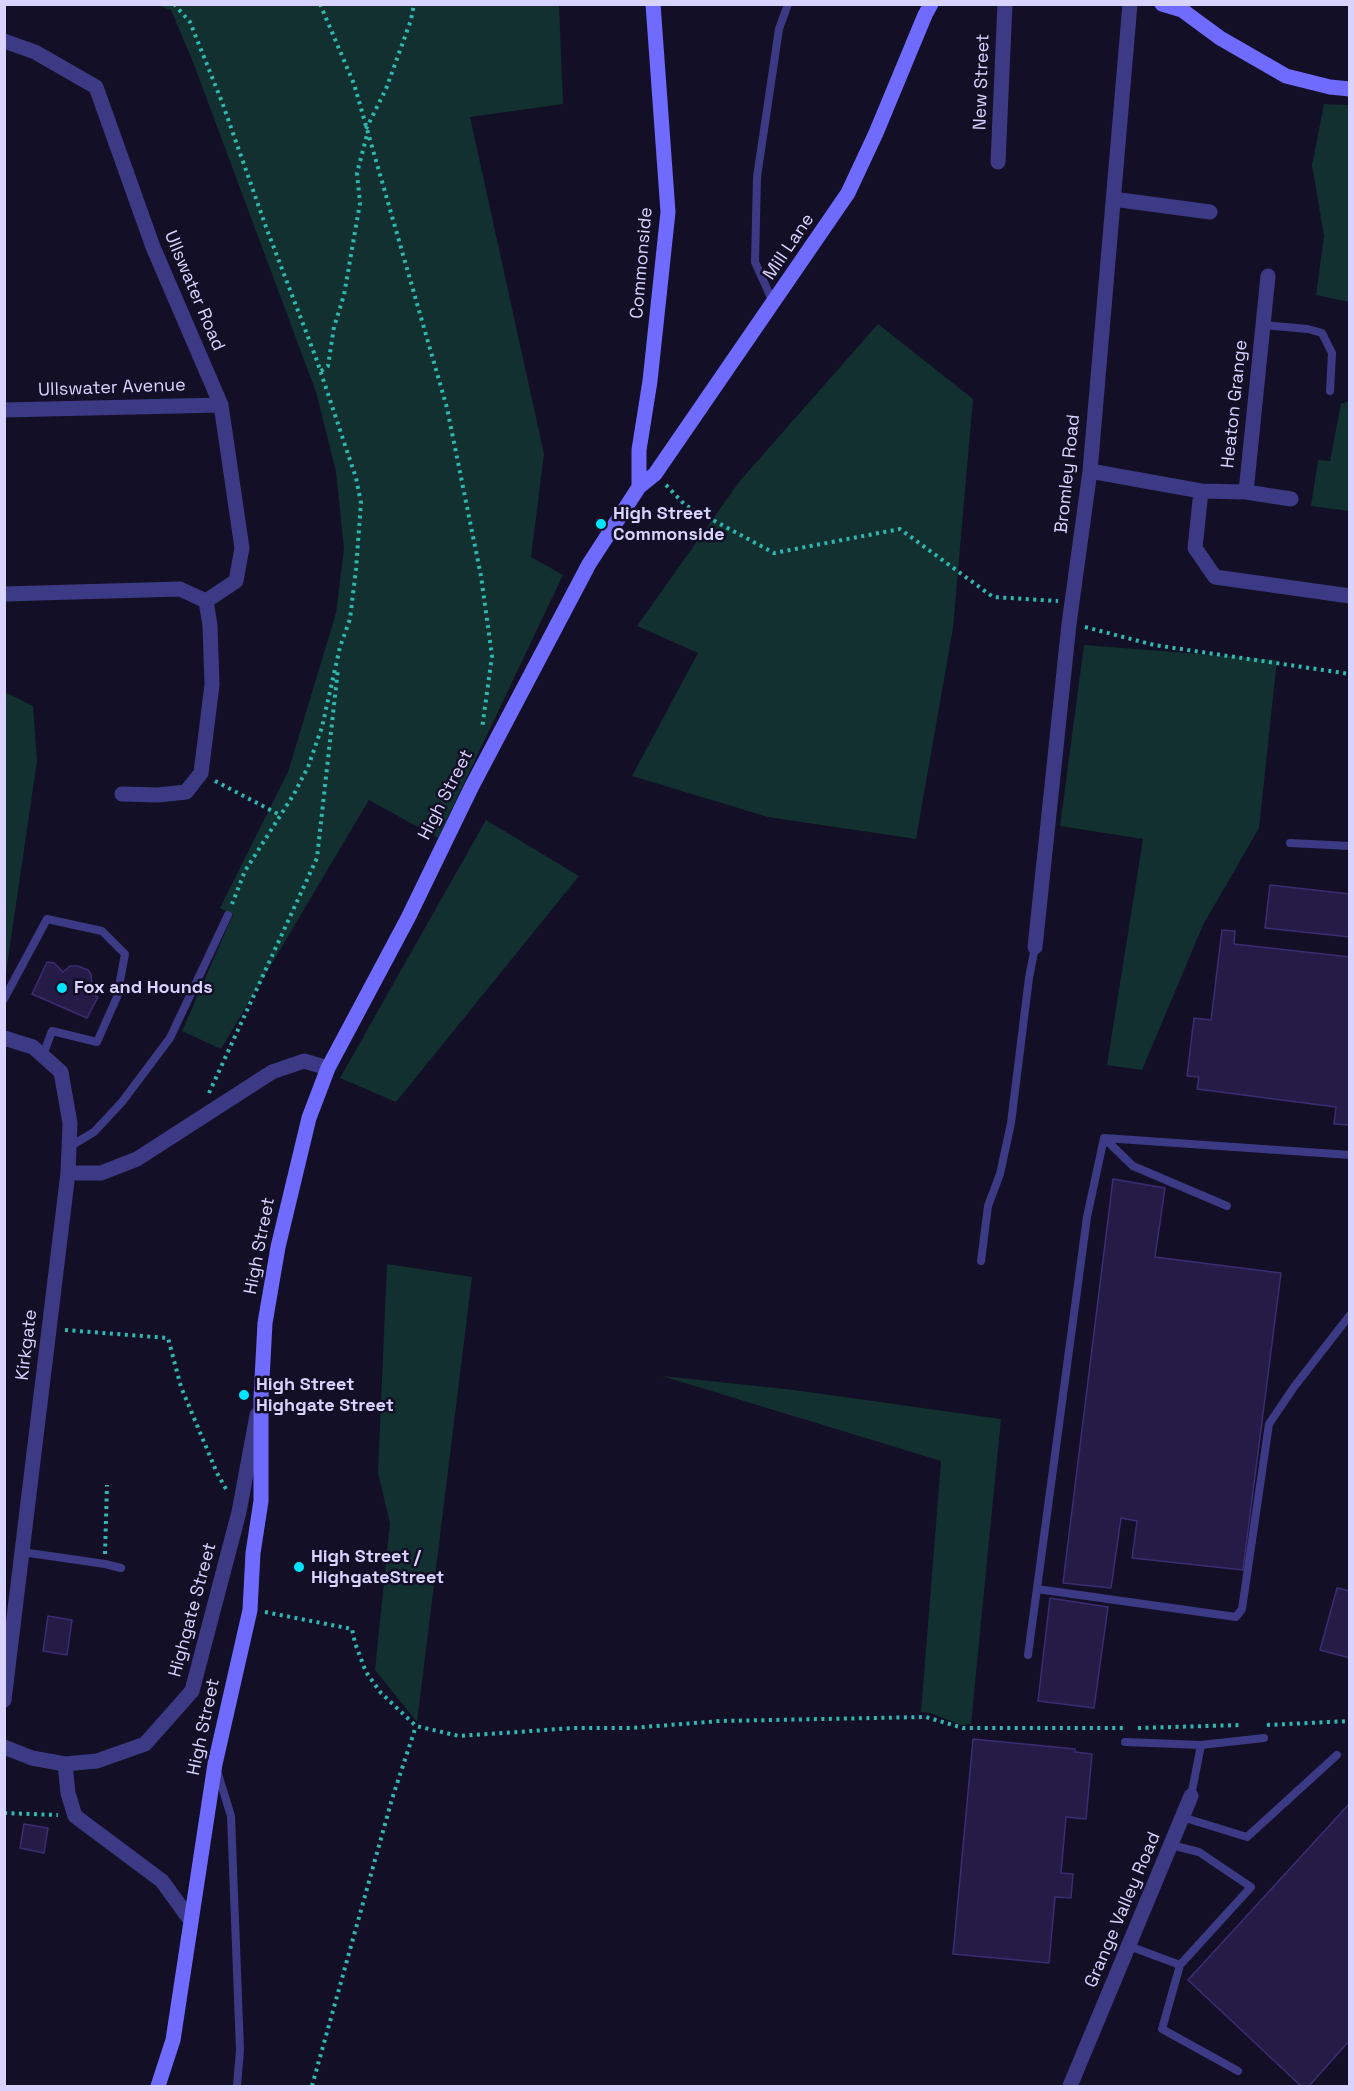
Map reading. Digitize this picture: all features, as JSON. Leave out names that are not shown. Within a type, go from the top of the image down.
[{"type":"street","name":"Commonside","points":[[639,487],[639,450],[650,381],[668,212],[653,4]]},
{"type":"street","name":"Mill Lane","points":[[639,487],[655,474],[848,193],[931,4]]},
{"type":"street","name":"New Street","points":[[998,162],[1005,4]]},
{"type":"street","name":"Bromley Road","points":[[1035,948],[1069,624],[1090,471],[1130,4]]},
{"type":"street","points":[[1162,4],[1182,10],[1220,38],[1286,76],[1330,87],[1350,89]]},
{"type":"street","name":"Ullswater Road","points":[[4,41],[35,52],[96,87],[153,247],[221,405],[242,548],[236,581],[206,601]]},
{"type":"street","points":[[1113,199],[1210,212]]},
{"type":"street","name":"Heaton Grange","points":[[1268,276],[1246,492],[1290,499]]},
{"type":"street","name":"Ullswater Avenue","points":[[4,410],[221,405]]},
{"type":"street","points":[[1090,471],[1201,491],[1246,492]]},
{"type":"street","name":"High Street","points":[[158,2086],[174,2040],[214,1764],[250,1610],[253,1553],[261,1501],[261,1398],[265,1323],[278,1246],[309,1118],[328,1068],[408,918],[472,786],[589,564],[639,487]]},
{"type":"street","points":[[1201,491],[1195,548],[1215,577],[1350,596]]},
{"type":"street","points":[[4,594],[180,589],[206,601],[210,625],[212,685],[201,773],[186,792],[158,795],[122,794]]},
{"type":"street","points":[[4,1038],[33,1047],[43,1055]]},
{"type":"street","name":"Kirkgate","points":[[4,1700],[68,1173],[70,1123],[61,1072],[43,1055]]},
{"type":"street","points":[[68,1173],[101,1173],[137,1159],[272,1072],[304,1061],[328,1068]]},
{"type":"street","name":"Highgate Street","points":[[4,1747],[32,1758],[65,1764],[97,1761],[145,1744],[192,1691],[238,1512],[261,1398]]},
{"type":"street","points":[[65,1764],[68,1793],[75,1816],[162,1881],[191,1921]]},
{"type":"street","name":"Grange Valley Road","points":[[1070,2086],[1191,1796]]},
{"type":"lane","points":[[774,303],[755,262],[756,177],[779,29],[788,4]]},
{"type":"lane","points":[[1263,325],[1308,329],[1322,333],[1332,353],[1330,391]]},
{"type":"lane","points":[[1290,843],[1350,846]]},
{"type":"lane","points":[[69,1147],[94,1132],[122,1102],[170,1038],[228,915]]},
{"type":"lane","points":[[4,999],[47,920],[102,931],[125,954],[117,997],[97,1042],[52,1031],[43,1055]]},
{"type":"lane","points":[[981,1261],[986,1215],[1011,1124],[1029,978],[1035,948]]},
{"type":"lane","points":[[1104,1138],[1350,1155]]},
{"type":"lane","points":[[1104,1138],[1132,1166],[1227,1206]]},
{"type":"lane","points":[[1028,1655],[1087,1217],[1104,1138]]},
{"type":"lane","points":[[1037,1589],[1236,1617],[1242,1609],[1269,1424],[1294,1387],[1350,1315]]},
{"type":"lane","points":[[22,1552],[121,1568]]},
{"type":"lane","points":[[1125,1742],[1201,1745],[1264,1738]]},
{"type":"lane","name":"Grange Valley Road","points":[[1191,1796],[1201,1745]]},
{"type":"lane","points":[[1182,1817],[1247,1837],[1336,1755]]},
{"type":"lane","points":[[214,1764],[231,1816],[240,2050],[237,2086]]},
{"type":"lane","points":[[1171,1845],[1199,1852],[1251,1887],[1180,1965],[1162,2029],[1238,2071]]},
{"type":"lane","points":[[1129,1946],[1180,1965]]},
{"type":"path","points":[[174,4],[190,22],[321,371],[356,478],[361,503],[350,619],[340,647],[322,727],[308,767],[244,871],[228,915]]},
{"type":"path","points":[[320,4],[354,84],[447,408],[481,576],[492,656],[482,730]]},
{"type":"path","points":[[366,129],[386,89],[411,20],[414,4]]},
{"type":"path","points":[[321,371],[328,366],[334,327],[344,295],[360,203],[357,173],[367,135]]},
{"type":"path","points":[[655,474],[686,505],[774,553],[900,529],[993,597],[1072,602]]},
{"type":"path","points":[[1069,624],[1154,645],[1350,674]]},
{"type":"path","points":[[196,1121],[317,858],[340,647]]},
{"type":"path","points":[[201,773],[280,815]]},
{"type":"path","points":[[49,1328],[168,1338],[181,1387],[217,1473],[238,1512]]},
{"type":"path","points":[[105,1564],[107,1485]]},
{"type":"path","points":[[250,1610],[352,1629],[366,1672],[381,1693],[416,1726],[459,1736],[574,1728],[631,1728],[720,1721],[926,1717],[963,1728],[1126,1728]]},
{"type":"path","points":[[1262,1725],[1350,1721]]},
{"type":"path","points":[[1134,1728],[1251,1725]]},
{"type":"path","points":[[312,2086],[392,1799],[416,1726]]},
{"type":"path","points":[[4,1813],[75,1816]]},
{"type":"green space","points":[[157,5],[559,5],[563,104],[470,117],[544,454],[531,557],[563,575],[438,838],[369,800],[221,1049],[182,1031],[233,915],[220,908],[288,772],[336,613],[344,549],[336,472],[316,392],[193,62],[171,10]]},
{"type":"green space","points":[[1324,104],[1349,105],[1349,302],[1316,295],[1324,236],[1312,165]]},
{"type":"green space","points":[[878,324],[973,399],[953,628],[916,839],[768,817],[632,776],[698,653],[637,626],[739,482]]},
{"type":"green space","points":[[1349,401],[1349,511],[1311,506],[1318,460],[1330,461],[1341,404]]},
{"type":"green space","points":[[1084,645],[1277,660],[1259,828],[1203,925],[1142,1070],[1107,1065],[1143,839],[1060,826]]},
{"type":"green space","points":[[5,692],[33,706],[37,761],[5,979]]},
{"type":"green space","points":[[486,820],[579,876],[396,1102],[340,1078]]},
{"type":"green space","points":[[387,1264],[472,1277],[417,1722],[375,1670],[390,1523],[378,1473]]},
{"type":"green space","points":[[662,1376],[794,1390],[1001,1419],[971,1724],[961,1725],[931,1713],[921,1712],[941,1461]]},
{"type":"building","points":[[1270,885],[1350,894],[1350,937],[1265,928]]},
{"type":"building","points":[[1222,930],[1235,931],[1234,944],[1350,957],[1350,1125],[1334,1124],[1336,1107],[1197,1089],[1199,1077],[1187,1076],[1194,1018],[1211,1020]]},
{"type":"building","name":"Fox and Hounds","points":[[47,962],[54,963],[63,972],[70,966],[78,966],[88,970],[91,974],[92,985],[87,992],[98,997],[87,1018],[32,994]]},
{"type":"building","points":[[1113,1179],[1165,1188],[1155,1257],[1281,1273],[1243,1570],[1132,1558],[1137,1521],[1121,1518],[1111,1588],[1063,1583]]},
{"type":"building","points":[[1337,1588],[1350,1591],[1350,1658],[1320,1650]]},
{"type":"building","points":[[1050,1598],[1108,1607],[1094,1708],[1038,1701]]},
{"type":"building","points":[[48,1616],[72,1620],[67,1655],[43,1651]]},
{"type":"building","points":[[973,1739],[1075,1749],[1075,1752],[1092,1754],[1086,1819],[1066,1817],[1061,1873],[1073,1874],[1071,1898],[1055,1897],[1049,1963],[953,1954]]},
{"type":"building","points":[[1350,1803],[1350,2040],[1309,2086],[1301,2086],[1188,1980]]},
{"type":"building","points":[[24,1824],[48,1828],[44,1853],[20,1848]]},
{"type":"place","name":"High Street Commonside","points":[[601,524]]},
{"type":"place","name":"Fox and Hounds","points":[[62,988]]},
{"type":"place","name":"High Street Highgate Street","points":[[244,1395]]},
{"type":"place","name":"High Street / HighgateStreet","points":[[299,1567]]}]
